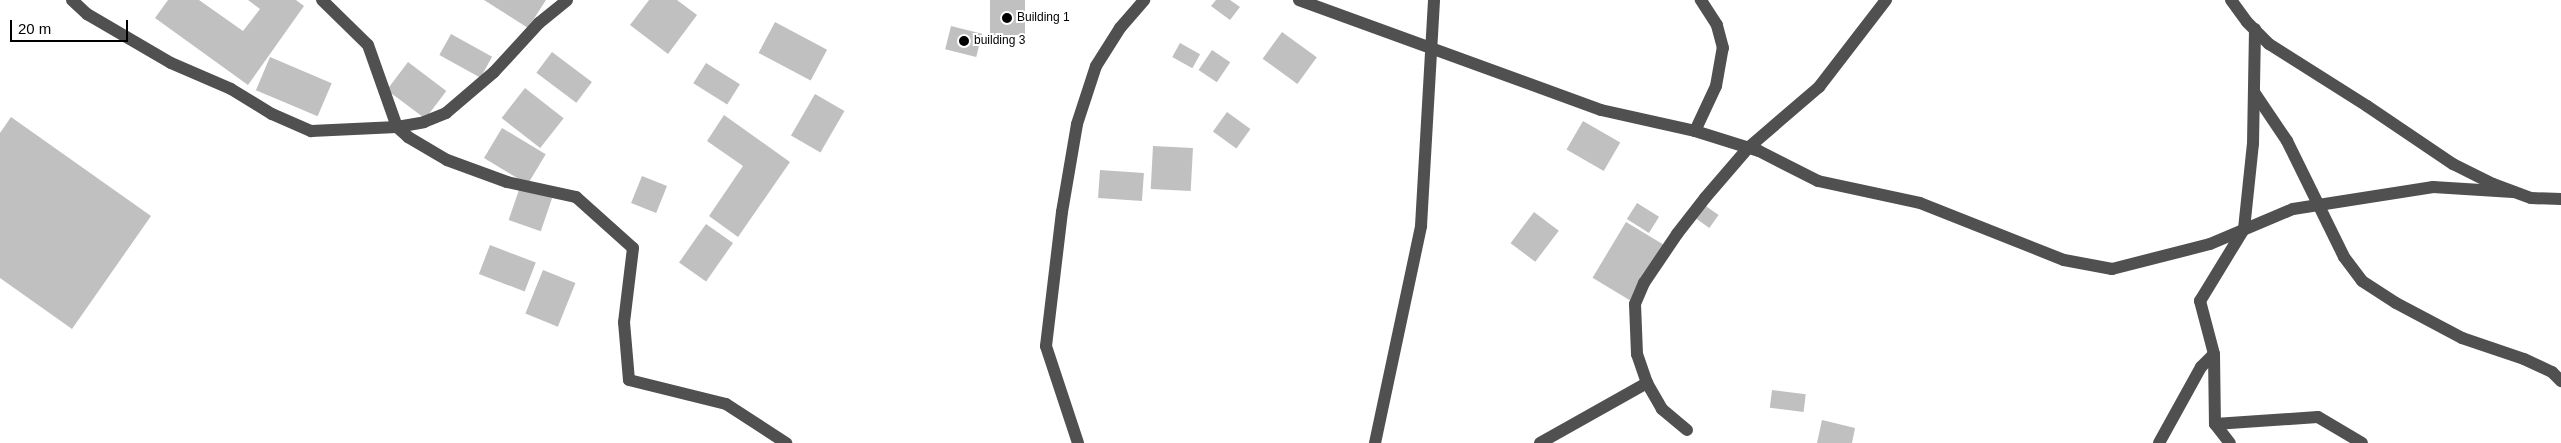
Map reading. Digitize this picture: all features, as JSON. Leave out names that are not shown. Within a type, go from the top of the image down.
[{"type":"street","points":[[72,0],[87,14],[172,64],[231,90],[272,114],[311,131],[397,127],[424,122],[446,113],[494,72],[539,23],[567,0]]},
{"type":"street","points":[[322,0],[368,45],[397,127],[408,137],[447,160],[507,182],[576,197],[633,248],[624,322],[629,380],[726,404],[786,443]]},
{"type":"street","points":[[1078,443],[1046,346],[1062,212],[1077,124],[1096,66],[1120,28],[1144,0]]},
{"type":"street","points":[[1299,0],[1431,50],[1601,110],[1695,131],[1748,148],[1818,181],[1920,203],[2064,260],[2112,268],[2210,244],[2293,208],[2433,186],[2513,192]]},
{"type":"street","points":[[1375,443],[1421,226],[1434,0]]},
{"type":"street","points":[[1695,131],[1716,86],[1723,48],[1717,24],[1701,0]]},
{"type":"street","points":[[1687,430],[1662,409],[1647,384],[1637,354],[1635,304],[1644,283],[1676,234],[1748,148],[1819,87],[1886,0]]},
{"type":"street","points":[[2231,0],[2269,44],[2297,64],[2367,106],[2453,164],[2513,192],[2531,198],[2561,199]]},
{"type":"street","points":[[2230,443],[2215,424],[2214,354],[2200,301],[2244,229],[2253,144],[2255,30]]},
{"type":"street","points":[[2254,92],[2287,141],[2320,204],[2344,257],[2362,281],[2396,303],[2462,338],[2524,359],[2552,372],[2561,381]]},
{"type":"street","points":[[2159,443],[2201,367],[2214,354]]},
{"type":"street","points":[[1540,443],[1647,384]]},
{"type":"street","points":[[2215,424],[2318,417],[2362,443]]},
{"type":"building","points":[[168,0],[199,0],[243,31],[260,9],[248,0],[296,0],[304,6],[248,85],[155,18]]},
{"type":"building","points":[[484,0],[546,0],[528,28]]},
{"type":"building","points":[[649,0],[677,0],[697,15],[668,54],[630,25]]},
{"type":"building","name":"Building 1","points":[[990,0],[1025,0],[1025,35],[990,35]]},
{"type":"building","points":[[1216,0],[1230,0],[1240,7],[1230,20],[1211,6]]},
{"type":"building","points":[[775,22],[827,50],[811,81],[759,53]]},
{"type":"building","name":"building 3","points":[[951,26],[982,34],[976,57],[945,49]]},
{"type":"building","points":[[1282,32],[1317,57],[1297,84],[1263,59]]},
{"type":"building","points":[[451,34],[492,57],[480,78],[439,55]]},
{"type":"building","points":[[1180,43],[1200,54],[1192,68],[1172,57]]},
{"type":"building","points":[[1212,50],[1230,62],[1217,82],[1199,70]]},
{"type":"building","points":[[552,52],[592,82],[576,103],[536,73]]},
{"type":"building","points":[[270,57],[332,83],[318,116],[256,90]]},
{"type":"building","points":[[408,62],[446,91],[425,119],[387,90]]},
{"type":"building","points":[[706,63],[740,84],[727,105],[693,83]]},
{"type":"building","points":[[525,88],[564,118],[540,148],[502,118]]},
{"type":"building","points":[[815,94],[844,111],[820,153],[791,136]]},
{"type":"building","points":[[1227,112],[1250,129],[1236,148],[1213,131]]},
{"type":"building","points":[[724,115],[790,162],[738,237],[709,216],[743,166],[707,141]]},
{"type":"building","points":[[11,117],[151,216],[72,329],[0,278],[0,133]]},
{"type":"building","points":[[1583,121],[1620,142],[1604,171],[1566,150]]},
{"type":"building","points":[[502,128],[546,154],[528,184],[484,158]]},
{"type":"building","points":[[1153,146],[1193,148],[1191,191],[1151,189]]},
{"type":"building","points":[[1100,170],[1144,173],[1142,201],[1098,198]]},
{"type":"building","points":[[642,176],[667,186],[656,213],[631,203]]},
{"type":"building","points":[[520,187],[552,198],[541,231],[509,220]]},
{"type":"building","points":[[1637,203],[1659,217],[1649,233],[1627,219]]},
{"type":"building","points":[[1703,204],[1719,215],[1709,228],[1694,217]]},
{"type":"building","points":[[1534,212],[1559,231],[1535,262],[1511,243]]},
{"type":"building","points":[[1626,222],[1664,245],[1630,300],[1593,278]]},
{"type":"building","points":[[706,224],[733,243],[706,281],[679,263]]},
{"type":"building","points":[[490,245],[536,263],[525,292],[479,274]]},
{"type":"building","points":[[543,270],[575,283],[558,327],[525,314]]},
{"type":"building","points":[[1772,390],[1806,394],[1804,412],[1770,408]]},
{"type":"building","points":[[1822,420],[1855,428],[1852,443],[1817,443]]},
{"type":"place","name":"Building 1","points":[[1007,18]]},
{"type":"place","name":"building 3","points":[[964,41]]}]
